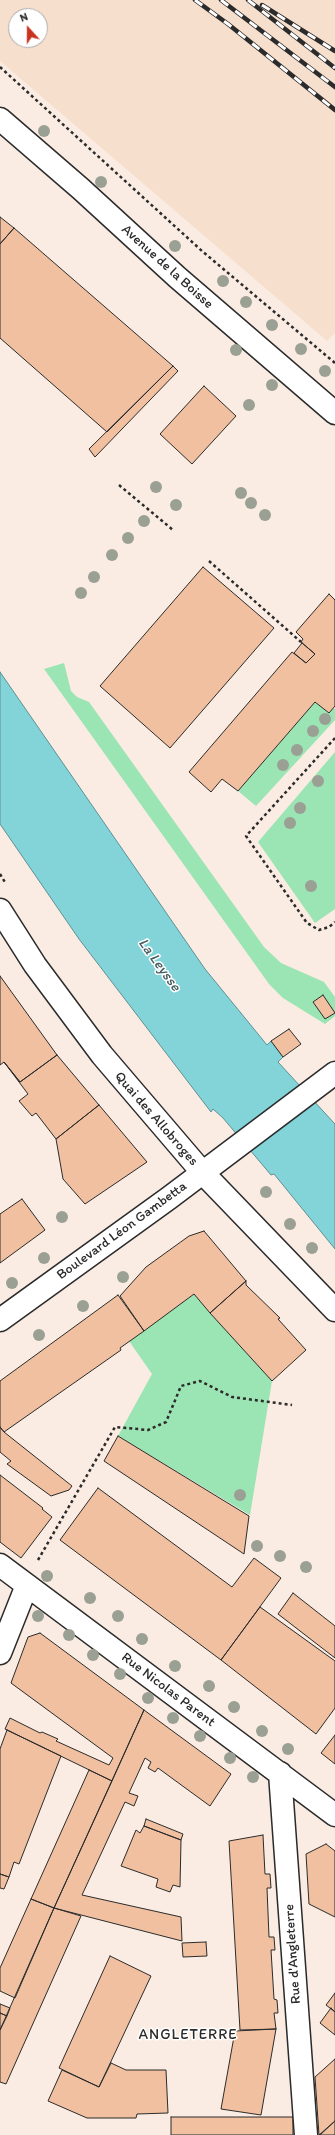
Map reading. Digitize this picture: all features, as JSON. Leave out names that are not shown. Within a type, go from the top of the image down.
[{"type":"main road","name":"Avenue de la Boisse","points":[[0,119],[81,189],[177,277],[335,413]]},
{"type":"main road","name":"Quai des Allobroges","points":[[0,910],[35,965],[102,1055],[202,1172],[335,1310]]},
{"type":"main road","name":"Boulevard Léon Gambetta","points":[[0,1320],[335,1073]]},
{"type":"main road","name":"Rue Nicolas Parent","points":[[0,1565],[335,1815]]},
{"type":"main road","points":[[0,1653],[27,1585]]},
{"type":"main road","name":"Rue d'Angleterre","points":[[280,1773],[306,2135]]},
{"type":"path","points":[[0,67],[202,251],[335,363]]},
{"type":"path","points":[[119,485],[173,530]]},
{"type":"path","points":[[209,561],[301,642]]},
{"type":"path","points":[[335,738],[246,836],[307,924],[319,930],[335,922]]},
{"type":"path","points":[[27,1585],[42,1550],[115,1427],[148,1430],[166,1422],[181,1386],[200,1381],[232,1397],[292,1405]]},
{"type":"shaded area","points":[[0,0],[335,0],[335,333],[327,341],[0,61]]},
{"type":"green space","points":[[64,663],[71,691],[77,697],[89,702],[264,947],[281,963],[324,982],[335,997],[335,1016],[325,1024],[283,998],[269,984],[44,669]]},
{"type":"green space","points":[[315,702],[329,713],[333,708],[335,709],[335,720],[256,806],[238,791]]},
{"type":"green space","points":[[335,752],[335,909],[315,923],[258,842]]},
{"type":"green space","points":[[194,1294],[272,1381],[250,1515],[118,1436],[152,1374],[129,1341]]},
{"type":"water","name":"La Leysse","points":[[0,672],[205,969],[267,1045],[271,1041],[283,1057],[278,1062],[335,1124],[335,1249],[274,1174],[271,1175],[223,1118],[213,1109],[211,1112],[79,939],[0,824]]},
{"type":"building","points":[[0,217],[14,228],[0,244]]},
{"type":"building","points":[[14,228],[173,366],[107,432],[0,338],[0,244]]},
{"type":"building","points":[[173,366],[178,371],[95,457],[89,449]]},
{"type":"building","points":[[204,386],[236,416],[192,464],[160,434]]},
{"type":"building","points":[[203,567],[274,628],[170,748],[100,686]]},
{"type":"building","points":[[329,594],[335,600],[335,706],[329,713],[315,702],[238,791],[222,779],[211,792],[189,772],[292,652],[306,663],[315,654],[301,642],[303,639],[296,632]]},
{"type":"building","points":[[302,643],[315,654],[306,663],[294,653]]},
{"type":"building","points":[[0,976],[57,1055],[20,1082],[4,1062],[0,1065]]},
{"type":"building","points":[[323,995],[335,1013],[325,1019],[313,1002]]},
{"type":"building","points":[[289,1029],[301,1044],[283,1057],[271,1041]]},
{"type":"building","points":[[57,1055],[99,1105],[56,1139],[36,1113],[32,1116],[19,1101],[28,1094],[4,1062],[20,1082]]},
{"type":"building","points":[[99,1105],[147,1162],[85,1204],[63,1179],[56,1139]]},
{"type":"building","points":[[22,1199],[45,1230],[0,1263],[0,1214]]},
{"type":"building","points":[[204,1231],[246,1281],[210,1313],[194,1294],[144,1331],[120,1296],[146,1267],[189,1236]]},
{"type":"building","points":[[246,1281],[246,1285],[280,1318],[278,1319],[306,1350],[272,1381],[210,1313]]},
{"type":"building","points":[[118,1295],[144,1331],[120,1348],[121,1350],[4,1432],[0,1427],[0,1381]]},
{"type":"building","points":[[0,1427],[4,1432],[72,1486],[69,1490],[51,1496],[7,1464],[11,1461],[0,1452]]},
{"type":"building","points":[[118,1436],[249,1516],[244,1554],[104,1461]]},
{"type":"building","points":[[0,1475],[43,1508],[42,1509],[52,1517],[21,1558],[0,1542]]},
{"type":"building","points":[[98,1488],[232,1587],[254,1558],[281,1578],[221,1660],[60,1540]]},
{"type":"building","points":[[293,1593],[335,1626],[335,1658],[278,1614]]},
{"type":"building","points":[[260,1607],[335,1661],[335,1708],[316,1734],[221,1660]]},
{"type":"building","points":[[40,1633],[144,1710],[112,1781],[5,1729],[10,1718],[40,1733],[42,1732],[58,1739],[56,1741],[109,1765],[113,1758],[11,1683],[28,1637]]},
{"type":"building","points":[[144,1710],[231,1774],[210,1806],[158,1768],[155,1772],[148,1768],[151,1762],[145,1758],[129,1793],[138,1796],[134,1806],[125,1802],[82,1895],[181,1917],[182,1941],[54,1908]]},
{"type":"building","points":[[7,1730],[61,1756],[19,1864],[14,1862],[9,1877],[0,1874],[0,1749]]},
{"type":"building","points":[[335,1735],[335,1764],[321,1753]]},
{"type":"building","points":[[89,1770],[112,1781],[54,1908],[31,1899]]},
{"type":"building","points":[[146,1819],[183,1834],[181,1840],[144,1826]]},
{"type":"building","points":[[144,1826],[181,1840],[180,1887],[173,1885],[170,1892],[156,1887],[158,1879],[121,1866],[136,1830],[140,1833]]},
{"type":"building","points":[[263,1835],[265,1874],[270,1874],[271,1888],[267,1888],[269,1937],[274,1937],[275,1950],[271,1950],[274,1999],[277,2000],[278,2013],[274,2013],[276,2029],[240,2030],[229,1841]]},
{"type":"building","points":[[326,1844],[335,1851],[335,1917],[309,1904],[306,1854]]},
{"type":"building","points":[[0,1874],[9,1877],[4,1889],[0,1888]]},
{"type":"building","points":[[31,1899],[54,1908],[15,1998],[0,1991],[0,1968]]},
{"type":"building","points":[[54,1908],[81,1916],[6,2084],[0,2082],[0,2030]]},
{"type":"building","points":[[206,1942],[207,1956],[183,1957],[182,1943]]},
{"type":"building","points":[[110,1956],[151,1976],[99,2087],[59,2068]]},
{"type":"building","points":[[335,1993],[335,2012],[326,2005]]},
{"type":"building","points":[[0,2004],[10,2008],[7,2016],[0,2013]]},
{"type":"building","points":[[331,2008],[335,2012],[335,2035],[320,2023]]},
{"type":"building","points":[[0,2013],[7,2016],[0,2030]]},
{"type":"building","points":[[276,2029],[261,2115],[221,2109],[235,2031]]},
{"type":"building","points":[[335,2059],[335,2121],[319,2135],[315,2077]]},
{"type":"building","points":[[111,2063],[126,2070],[166,2070],[168,2113],[137,2114],[136,2118],[87,2118],[48,2101],[62,2070],[99,2087]]},
{"type":"building","points":[[171,2117],[293,2117],[293,2135],[171,2135]]},
{"type":"building","points":[[335,2121],[335,2135],[320,2135]]},
{"type":"railway","points":[[195,0],[228,24],[335,110]]},
{"type":"railway","points":[[221,0],[335,87]]},
{"type":"railway","points":[[248,0],[335,68]]},
{"type":"railway","points":[[262,5],[335,51]]},
{"type":"district","name":"ANGLETERRE","points":[[188,2035]]}]
